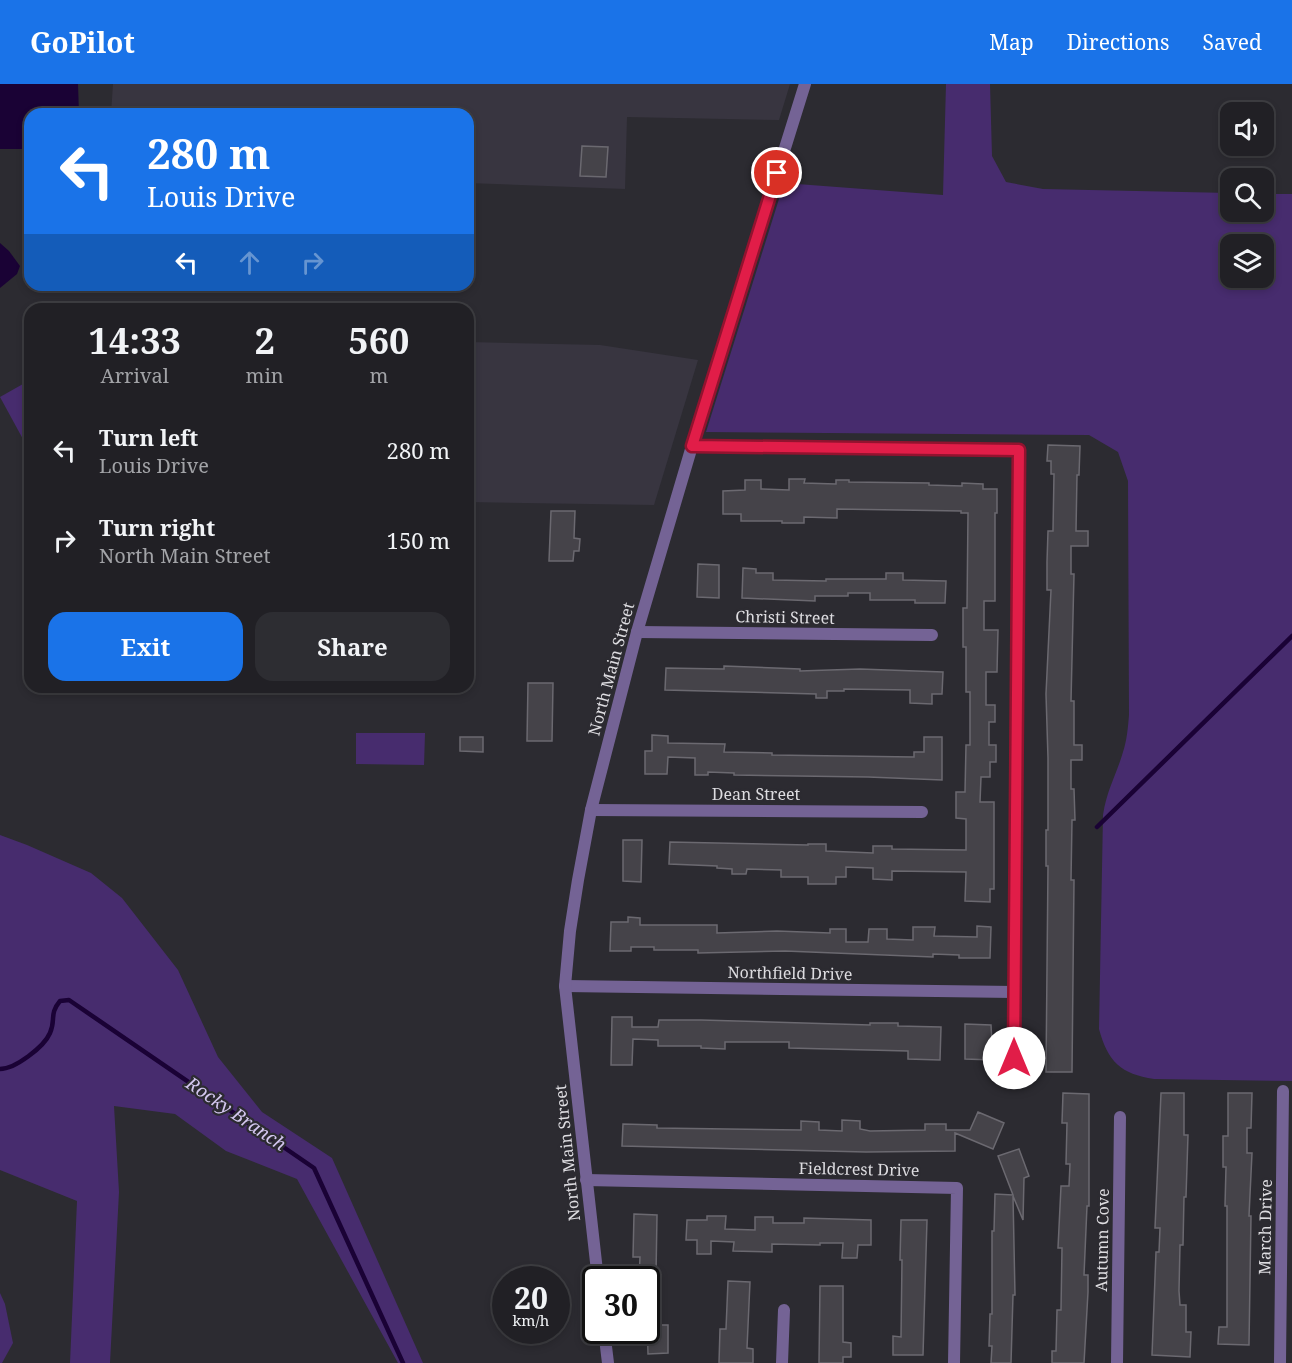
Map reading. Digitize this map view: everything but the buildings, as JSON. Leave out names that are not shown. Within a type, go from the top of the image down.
[{"type":"street","name":"North Main Street","points":[[596,1266],[566,986],[570,931],[591,810],[638,632],[692,446],[805,84]]},
{"type":"street","points":[[692,446],[1019,450],[1013,1080]]},
{"type":"street","name":"Christi Street","points":[[638,632],[932,635]]},
{"type":"street","name":"Dean Street","points":[[591,810],[922,812]]},
{"type":"street","name":"Northfield Drive","points":[[566,986],[1014,992]]},
{"type":"street","name":"March Drive","points":[[1280,1363],[1283,1091]]},
{"type":"street","name":"Autumn Cove","points":[[1117,1363],[1119,1117]]},
{"type":"street","name":"Fieldcrest Drive","points":[[586,1180],[957,1188],[954,1363]]},
{"type":"street","points":[[782,1363],[784,1310]]},
{"type":"street","points":[[606,1344],[608,1363]]},
{"type":"shaded area","points":[[0,84],[78,84],[79,108],[24,108],[24,149],[0,149]]},
{"type":"shaded area","points":[[113,84],[790,84],[779,120],[627,117],[625,189],[474,183],[474,108],[111,108]]},
{"type":"shaded area","points":[[946,84],[990,84],[992,156],[1006,182],[1043,189],[1220,193],[1220,222],[1274,222],[1274,194],[1292,194],[1292,1081],[1143,1077],[1124,1070],[1118,1065],[1107,1050],[1099,1029],[1103,815],[1124,747],[1129,715],[1128,481],[1118,452],[1089,435],[706,432],[784,183],[943,195]]},
{"type":"shaded area","points":[[0,243],[20,266],[17,274],[0,288]]},
{"type":"shaded area","points":[[474,342],[600,345],[698,360],[654,505],[474,502]]},
{"type":"shaded area","points":[[24,383],[24,441],[0,397]]},
{"type":"shaded area","points":[[356,733],[425,733],[424,765],[356,764]]},
{"type":"shaded area","points":[[0,835],[91,873],[122,898],[178,970],[218,1057],[262,1112],[332,1158],[423,1363],[398,1363],[297,1179],[226,1151],[175,1114],[114,1106],[119,1192],[110,1363],[70,1363],[77,1201],[0,1170]]},
{"type":"shaded area","points":[[0,1293],[5,1304],[13,1343],[2,1363],[0,1363]]},
{"type":"waterway","points":[[1097,827],[1292,636]]},
{"type":"waterway","name":"Rocky Branch","points":[[0,1069],[21,1061],[42,1045],[50,1033],[57,1006],[60,1001],[69,1000],[314,1168],[403,1363]]},
{"type":"route","points":[[777,173],[692,446],[1019,450],[1014,1058]]}]
